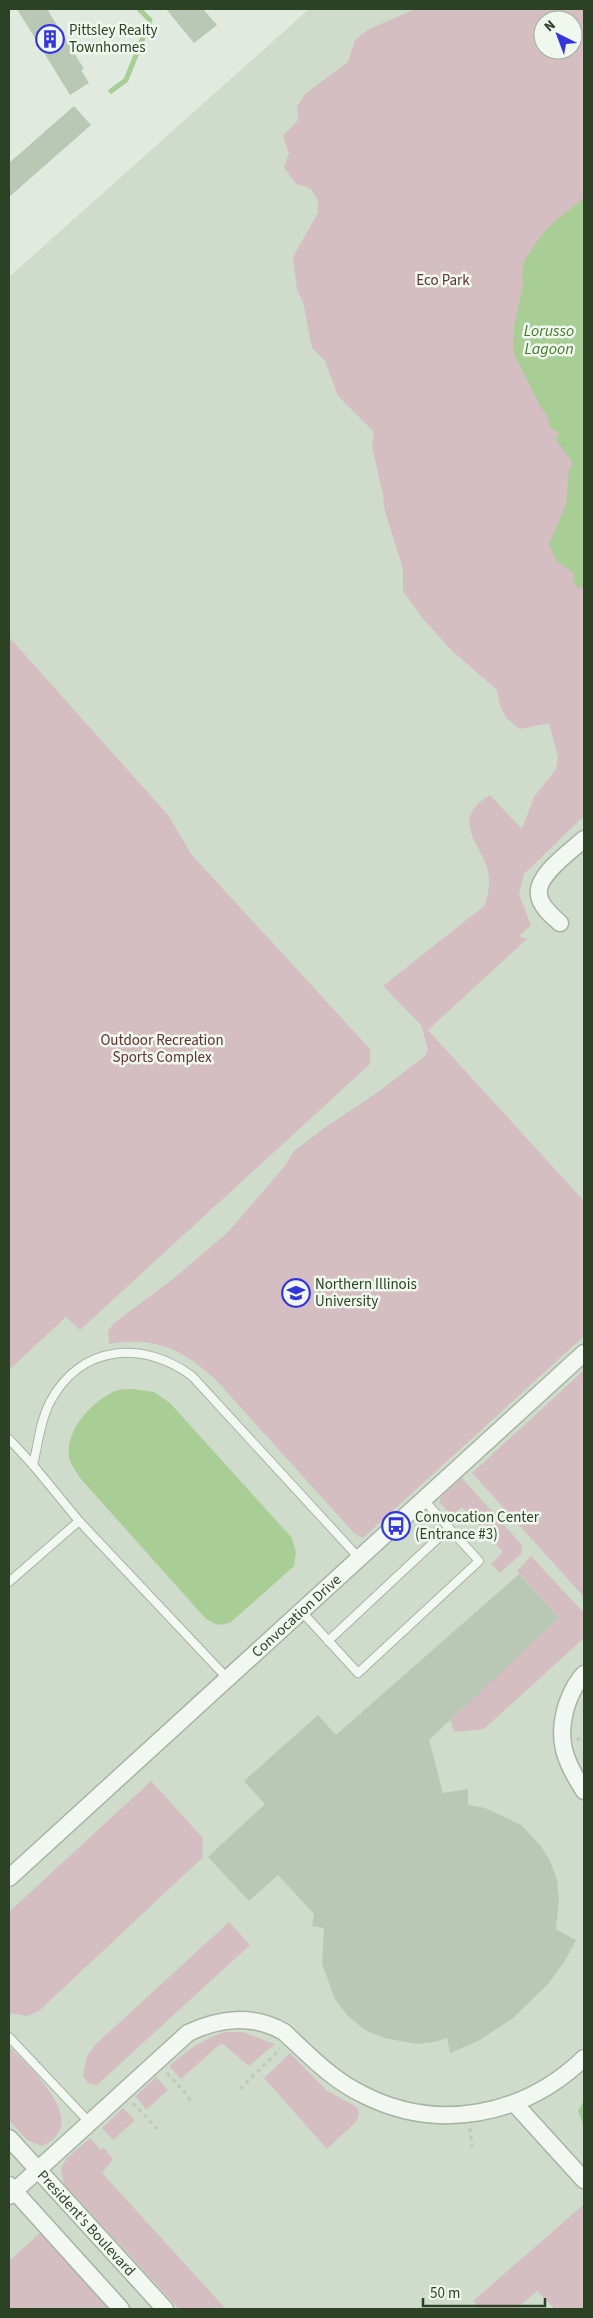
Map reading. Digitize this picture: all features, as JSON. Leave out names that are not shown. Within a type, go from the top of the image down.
[{"type":"street","points":[[560,923],[543,905],[538,896],[539,885],[547,872],[584,839]]},
{"type":"street","name":"Convocation Drive","points":[[9,1878],[584,1354]]},
{"type":"street","points":[[584,1674],[571,1694],[560,1732],[564,1751],[584,1790]]},
{"type":"street","points":[[121,2309],[11,2191],[37,2170],[188,2034],[204,2025],[221,2020],[238,2019],[277,2028],[284,2032],[326,2072],[360,2094],[382,2104],[438,2116],[468,2115],[515,2104],[561,2078],[584,2058]]},
{"type":"street","points":[[515,2104],[584,2180]]},
{"type":"street","name":"President's Boulevard","points":[[9,2138],[165,2309]]},
{"type":"lane","points":[[33,1465],[43,1420],[50,1403],[65,1382],[77,1370],[90,1362],[121,1352],[156,1356],[175,1364],[192,1376],[360,1559]]},
{"type":"lane","points":[[9,1439],[33,1465],[79,1522],[228,1679]]},
{"type":"lane","points":[[302,1612],[358,1673],[479,1561],[424,1500]]},
{"type":"lane","points":[[9,1582],[79,1522]]},
{"type":"lane","points":[[328,1640],[449,1528]]},
{"type":"lane","points":[[9,2036],[89,2122]]},
{"type":"path","points":[[240,2089],[281,2049]]},
{"type":"path","points":[[165,2071],[187,2095],[192,2104]]},
{"type":"path","points":[[132,2102],[160,2132]]},
{"type":"path","points":[[470,2127],[472,2146]]},
{"type":"shaded area","name":"Northern Illinois University","points":[[309,9],[584,9],[584,2309],[9,2309],[9,277]]},
{"type":"green space","name":"Eco Park","points":[[416,9],[584,9],[584,816],[524,874],[519,894],[531,925],[519,936],[527,939],[428,1030],[584,1201],[584,1336],[363,1538],[354,1533],[215,1379],[203,1369],[167,1347],[140,1342],[109,1344],[108,1331],[114,1323],[173,1279],[228,1232],[284,1167],[294,1151],[324,1128],[378,1092],[425,1056],[428,1049],[421,1025],[383,986],[484,906],[489,887],[489,878],[483,857],[473,838],[469,821],[472,812],[478,804],[490,795],[522,829],[534,797],[556,769],[558,757],[549,723],[520,729],[506,718],[500,705],[497,690],[452,651],[424,620],[403,591],[403,569],[384,508],[383,494],[372,447],[374,432],[338,396],[325,361],[312,348],[303,302],[297,290],[293,257],[318,213],[318,200],[310,188],[296,184],[284,168],[289,153],[283,136],[298,120],[297,107],[305,94],[348,62],[355,40],[369,29]]},
{"type":"green space","name":"Outdoor Recreation Sports Complex","points":[[9,637],[168,815],[192,855],[370,1049],[370,1064],[80,1330],[66,1317],[9,1370]]},
{"type":"green space","points":[[584,1370],[584,1597],[472,1473]]},
{"type":"green space","points":[[462,1478],[522,1545],[521,1554],[500,1573],[491,1564],[503,1552],[462,1507],[452,1516],[439,1502],[442,1496]]},
{"type":"green space","points":[[531,1556],[584,1613],[584,1638],[484,1729],[454,1732],[450,1719],[559,1618],[517,1571]]},
{"type":"green space","points":[[151,1781],[203,1838],[202,1858],[39,2011],[27,2016],[9,2013],[9,1912]]},
{"type":"green space","points":[[229,1922],[250,1945],[97,2085],[89,2084],[83,2076],[87,2056],[95,2045]]},
{"type":"green space","points":[[225,2032],[243,2032],[275,2044],[249,2066],[223,2044],[219,2045],[181,2079],[169,2066],[195,2046]]},
{"type":"green space","points":[[9,2046],[42,2081],[52,2095],[59,2110],[61,2124],[56,2136],[42,2146],[27,2140],[9,2120]]},
{"type":"green space","points":[[290,2053],[326,2090],[357,2107],[359,2115],[356,2122],[327,2149],[264,2078]]},
{"type":"green space","points":[[156,2077],[168,2090],[146,2110],[136,2096]]},
{"type":"green space","points":[[123,2108],[135,2120],[113,2140],[102,2128]]},
{"type":"green space","points":[[90,2138],[101,2150],[104,2148],[113,2159],[102,2173],[226,2309],[179,2309],[64,2184],[61,2169],[66,2159]]},
{"type":"green space","points":[[584,2206],[584,2309],[555,2309],[537,2291],[516,2309],[481,2309],[473,2301]]},
{"type":"green space","points":[[40,2233],[109,2309],[9,2309],[9,2261]]},
{"type":"water","name":"Lorusso Lagoon","points":[[584,198],[584,588],[577,587],[573,580],[574,573],[556,561],[549,544],[566,505],[569,470],[573,463],[556,440],[559,432],[551,429],[547,415],[541,408],[513,352],[514,326],[523,285],[524,261],[540,237],[554,222]]},
{"type":"water","points":[[133,1389],[154,1392],[170,1403],[292,1538],[296,1552],[294,1566],[230,1623],[218,1625],[206,1619],[80,1478],[71,1462],[69,1447],[71,1437],[82,1418],[97,1403],[113,1392]]},
{"type":"water","points":[[584,2100],[584,2127],[578,2111]]},
{"type":"building","name":"Pittsley Realty Townhomes","points":[[17,9],[47,9],[84,69],[81,70],[89,83],[70,95]]},
{"type":"building","points":[[166,9],[203,9],[217,25],[194,43]]},
{"type":"building","points":[[74,106],[91,125],[9,197],[9,163]]},
{"type":"building","points":[[519,1574],[559,1618],[429,1740],[443,1793],[468,1789],[468,1805],[485,1808],[521,1825],[541,1846],[550,1861],[557,1880],[559,1899],[556,1929],[576,1940],[564,1962],[548,1984],[512,2019],[478,2041],[450,2053],[447,2038],[417,2044],[384,2038],[365,2030],[347,2015],[335,1999],[322,1964],[324,1928],[312,1926],[314,1914],[278,1875],[249,1901],[208,1857],[265,1804],[244,1781],[318,1715],[336,1735]]},
{"type":"waterway","points":[[111,91],[126,80],[150,20],[139,9]]},
{"type":"place","name":"Pittsley Realty Townhomes","points":[[50,39]]},
{"type":"place","name":"Northern Illinois University","points":[[296,1293]]},
{"type":"place","name":"Convocation Center (Entrance #3)","points":[[396,1526]]}]
